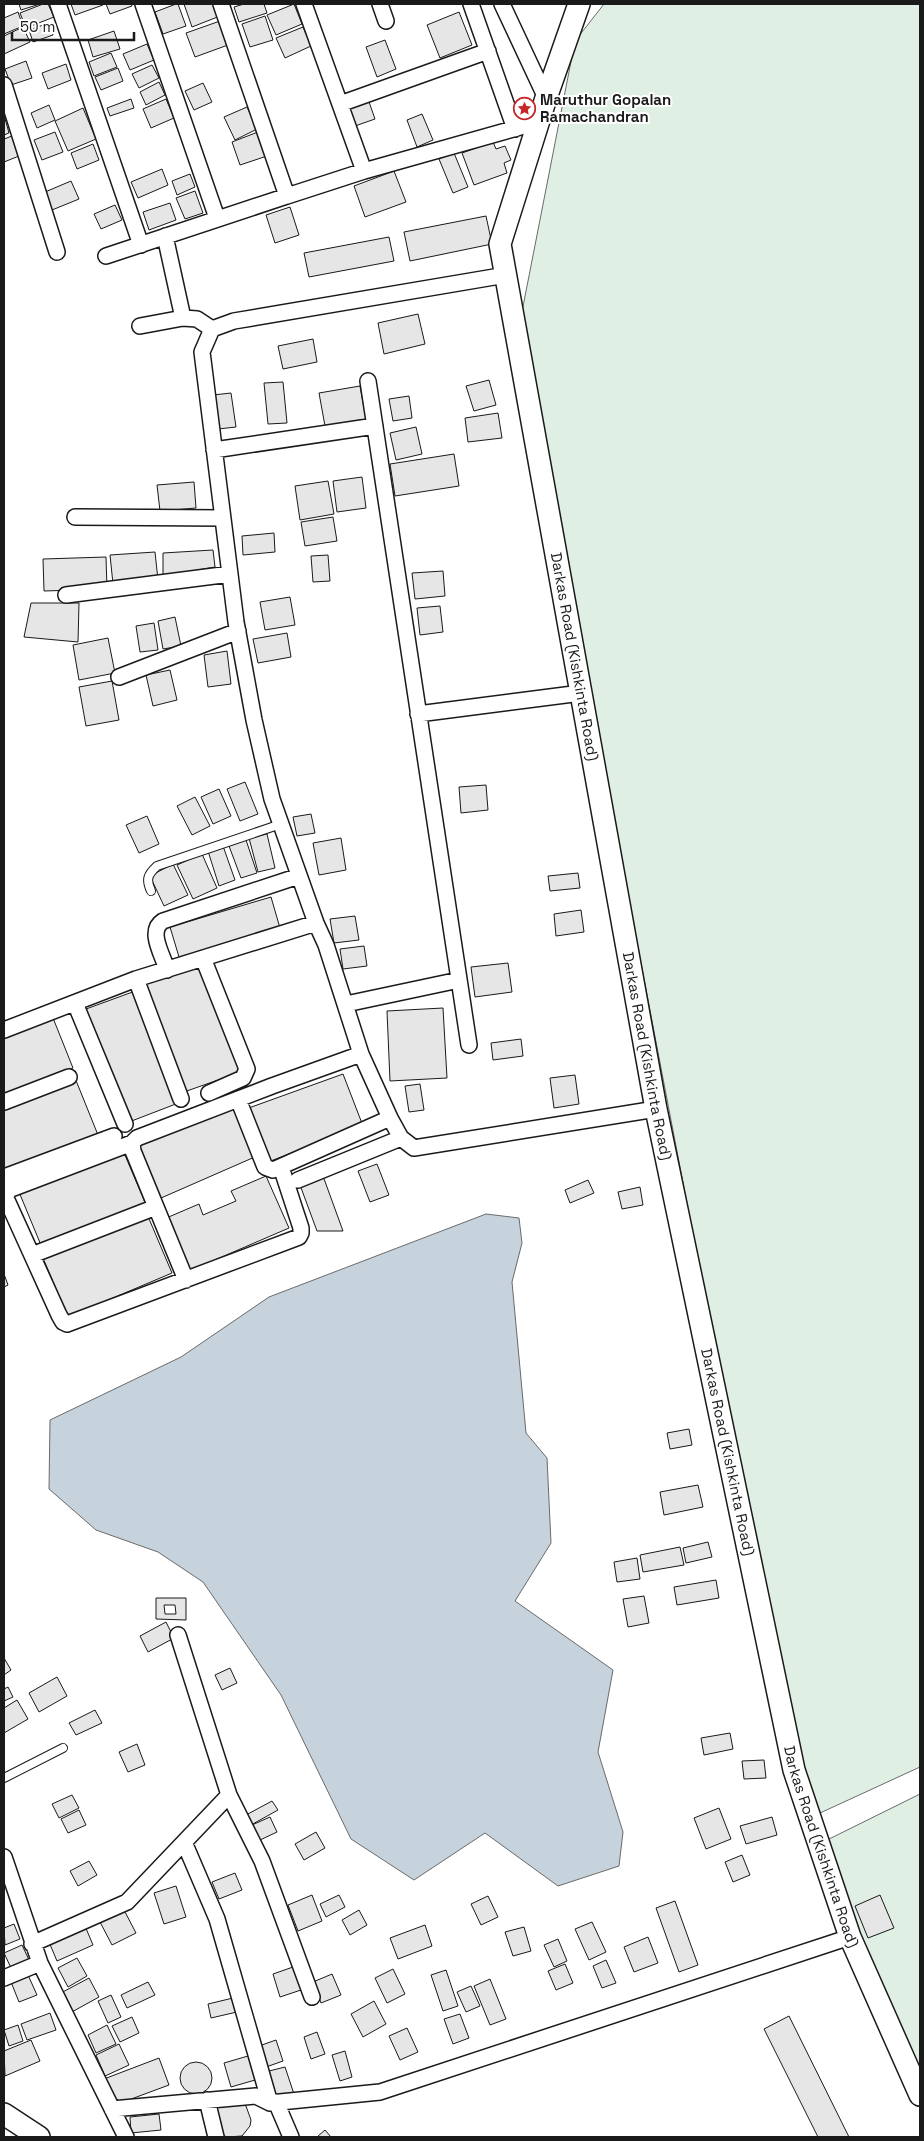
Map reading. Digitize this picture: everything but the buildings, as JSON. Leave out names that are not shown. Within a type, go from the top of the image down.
[{"type":"main road","name":"Darkas Road (Kishkinta Road)","points":[[579,4],[538,122],[500,244],[656,1109],[794,1770],[850,1938],[920,2095]]},
{"type":"main road","points":[[4,2114],[39,2137]]},
{"type":"street","points":[[58,4],[142,245]]},
{"type":"street","points":[[143,4],[217,218]]},
{"type":"street","points":[[221,4],[287,196]]},
{"type":"street","points":[[304,4],[364,171]]},
{"type":"street","points":[[380,4],[386,21]]},
{"type":"street","points":[[471,4],[515,129]]},
{"type":"street","points":[[502,4],[546,98]]},
{"type":"street","points":[[340,104],[488,51]]},
{"type":"street","points":[[4,85],[57,252]]},
{"type":"street","points":[[106,256],[364,171],[538,122]]},
{"type":"street","points":[[165,236],[183,318]]},
{"type":"street","points":[[506,275],[234,321],[212,329],[202,352],[222,518],[238,631],[254,720],[272,799],[316,923],[326,945],[361,1054],[401,1138],[414,1148],[656,1109]]},
{"type":"street","points":[[140,326],[183,318],[197,319],[212,329]]},
{"type":"street","points":[[368,382],[469,1045]]},
{"type":"street","points":[[214,450],[375,426]]},
{"type":"street","points":[[75,517],[222,518]]},
{"type":"street","points":[[66,595],[230,574]]},
{"type":"street","points":[[119,676],[238,631]]},
{"type":"street","points":[[418,714],[581,693]]},
{"type":"street","points":[[168,970],[155,930],[158,924],[299,876]]},
{"type":"street","points":[[4,1030],[136,980],[316,923]]},
{"type":"street","points":[[203,958],[247,1069],[243,1078],[209,1094]]},
{"type":"street","points":[[136,980],[181,1099]]},
{"type":"street","points":[[346,1004],[459,980]]},
{"type":"street","points":[[75,1003],[125,1124]]},
{"type":"street","points":[[281,1168],[301,1228],[299,1237],[67,1324],[63,1322],[59,1315],[6,1198],[6,1194],[11,1189],[132,1143],[137,1138],[238,1099],[361,1054]]},
{"type":"street","points":[[4,1102],[69,1077]]},
{"type":"street","points":[[238,1099],[265,1167],[273,1170],[390,1118]]},
{"type":"street","points":[[4,1177],[114,1136]]},
{"type":"street","points":[[298,1180],[401,1138]]},
{"type":"street","points":[[132,1143],[133,1151],[186,1280]]},
{"type":"street","points":[[32,1255],[156,1207]]},
{"type":"street","points":[[178,1635],[229,1795],[262,1861],[312,1997]]},
{"type":"street","points":[[32,1944],[126,1902],[229,1795]]},
{"type":"street","points":[[184,1842],[217,1919],[273,2103],[291,2137]]},
{"type":"street","points":[[4,1857],[32,1944],[126,2137]]},
{"type":"street","points":[[112,2109],[256,2096],[273,2103],[380,2092],[850,1938]]},
{"type":"street","points":[[4,1978],[40,1962]]},
{"type":"street","points":[[207,2100],[216,2137]]},
{"type":"lane","points":[[151,891],[147,881],[149,873],[157,866],[281,824]]},
{"type":"lane","points":[[4,1778],[63,1748]]},
{"type":"green space","points":[[604,4],[920,4],[920,1767],[807,1819],[519,327],[575,41]]},
{"type":"green space","points":[[920,1794],[920,2077],[819,1844]]},
{"type":"shaded area","points":[[486,1214],[519,1218],[522,1243],[512,1282],[526,1433],[547,1458],[551,1543],[515,1601],[613,1670],[598,1752],[623,1832],[619,1866],[558,1886],[485,1833],[414,1880],[351,1839],[281,1695],[203,1582],[158,1552],[96,1530],[49,1489],[50,1420],[181,1357],[269,1297]]},
{"type":"place","name":"Maruthur Gopalan Ramachandran","points":[[524,109]]}]
